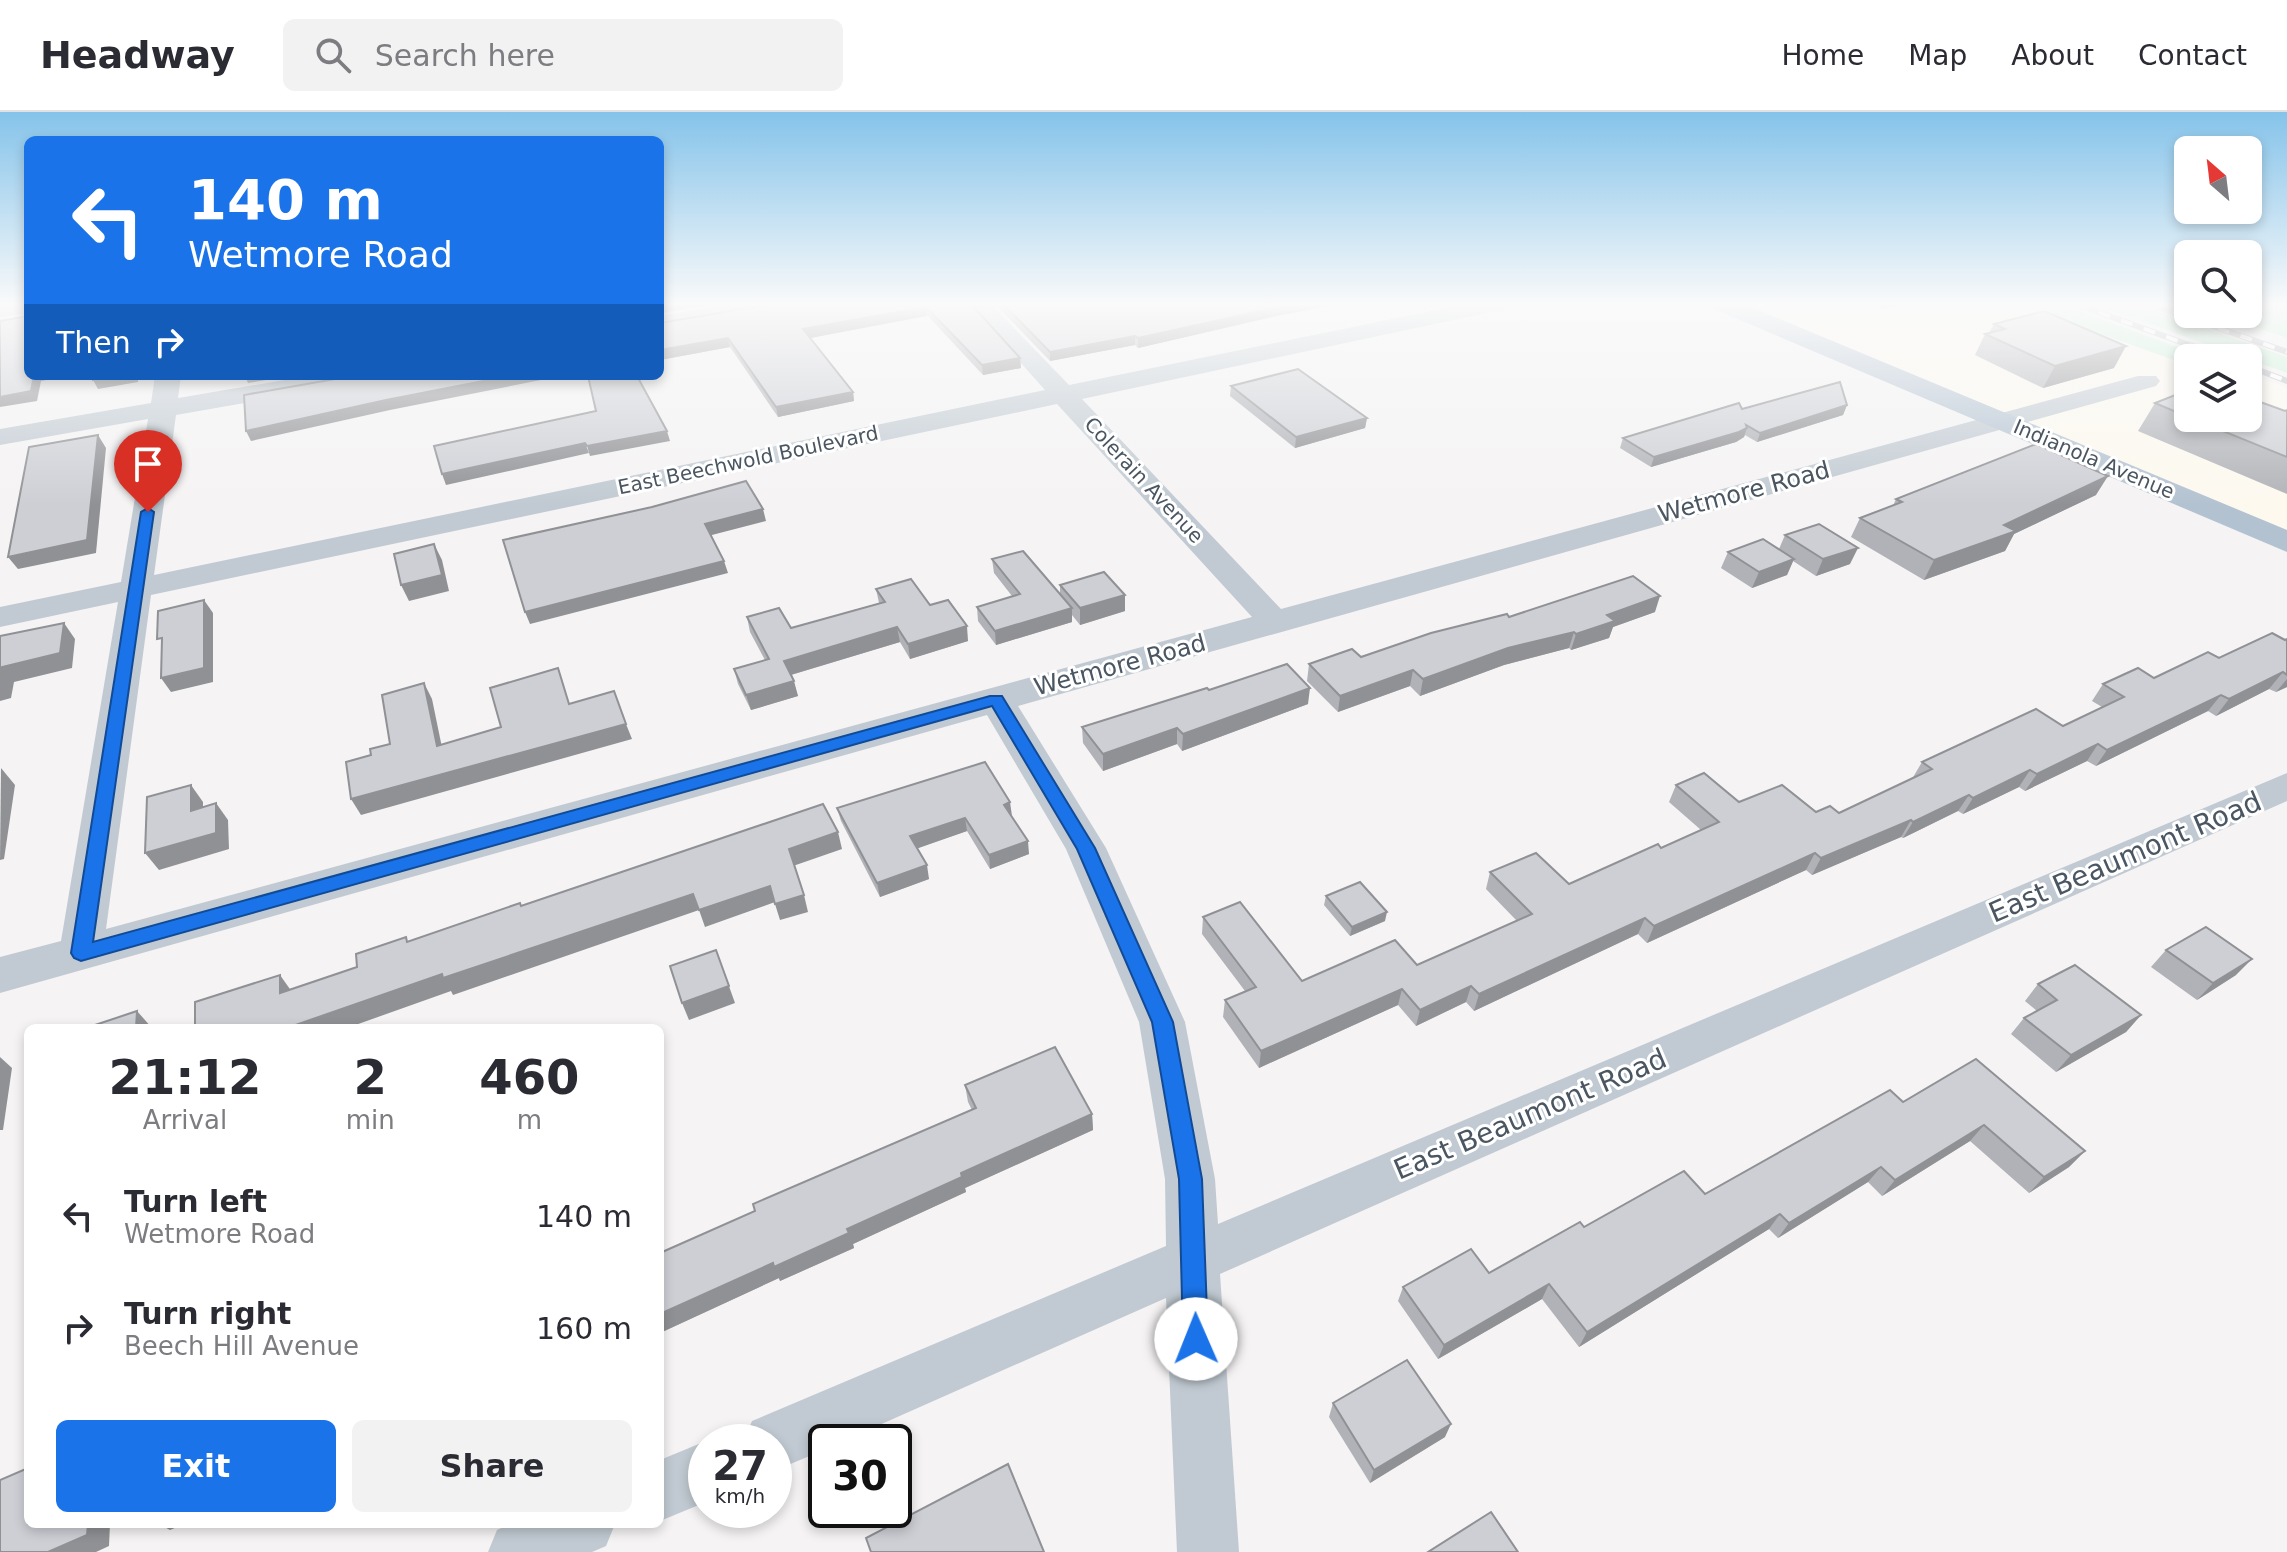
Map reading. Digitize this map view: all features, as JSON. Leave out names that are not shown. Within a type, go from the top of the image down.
[{"type":"main road","name":"Indianola Avenue","points":[[1885,371],[2287,542]]},
{"type":"street","name":"Colerain Avenue","points":[[1042,371],[1275,622]]},
{"type":"street","name":"East Beechwold Boulevard","points":[[0,617],[1173,371]]},
{"type":"street","points":[[0,437],[166,392],[306,380]]},
{"type":"street","name":"Wetmore Road","points":[[0,975],[2147,381]]},
{"type":"street","points":[[81,953],[166,392]]},
{"type":"street","points":[[996,699],[1086,848],[1162,1022],[1190,1179],[1196,1366],[1208,1552]]},
{"type":"street","name":"East Beaumont Road","points":[[792,1434],[2287,786]]},
{"type":"street","points":[[664,1489],[688,1479]]},
{"type":"street","points":[[519,1552],[575,1528]]},
{"type":"shaded area","points":[[1880,371],[2174,371],[2174,432],[2262,432],[2262,378],[2287,388],[2287,543]]},
{"type":"building","points":[[0,371],[24,371],[24,380],[33,380],[31,391],[0,397]]},
{"type":"building","points":[[751,371],[836,371],[853,392],[776,407]]},
{"type":"building","points":[[1289,371],[1301,371],[1367,418],[1296,437],[1231,386]]},
{"type":"building","points":[[329,380],[488,380],[246,431],[244,395]]},
{"type":"building","points":[[589,380],[639,380],[667,431],[587,446],[585,443],[442,474],[434,446],[596,411]]},
{"type":"building","points":[[1840,382],[1847,405],[1760,433],[1746,425],[1747,428],[1739,432],[1654,457],[1623,438],[1739,403],[1742,409]]},
{"type":"building","points":[[2174,396],[2174,411],[2155,403]]},
{"type":"building","points":[[2262,403],[2287,410],[2287,457],[2225,432],[2262,432]]},
{"type":"building","points":[[98,435],[87,540],[8,557],[29,447]]},
{"type":"building","points":[[2036,444],[2108,476],[2004,525],[2016,531],[1934,560],[1860,518],[1902,502],[1896,499]]},
{"type":"building","points":[[746,481],[763,509],[705,524],[724,561],[525,612],[503,540],[652,507]]},
{"type":"building","points":[[1819,524],[1858,548],[1823,559],[1785,535]]},
{"type":"building","points":[[1763,539],[1794,559],[1759,572],[1728,552]]},
{"type":"building","points":[[434,544],[442,575],[401,585],[394,554]]},
{"type":"building","points":[[1023,551],[1072,608],[995,631],[977,607],[1020,594],[992,559]]},
{"type":"building","points":[[1104,572],[1125,595],[1080,608],[1060,585]]},
{"type":"building","points":[[1633,576],[1660,596],[1607,615],[1615,621],[1576,634],[1508,648],[1423,679],[1413,670],[1340,696],[1309,664],[1352,649],[1361,657],[1431,633],[1507,614],[1509,617]]},
{"type":"building","points":[[911,579],[930,605],[948,600],[967,626],[908,644],[897,627],[784,661],[794,681],[746,695],[734,669],[769,659],[747,617],[779,608],[791,628],[885,602],[876,589]]},
{"type":"building","points":[[204,600],[204,668],[161,678],[162,638],[157,639],[158,611]]},
{"type":"building","points":[[64,623],[60,653],[2,667],[0,676],[0,636]]},
{"type":"building","points":[[2272,633],[2287,639],[2287,675],[2283,672],[2229,699],[2221,695],[2107,750],[2098,744],[2037,774],[2030,770],[1973,798],[1969,795],[1913,822],[1911,820],[1821,858],[1815,853],[1654,926],[1645,918],[1479,994],[1471,986],[1420,1010],[1402,989],[1261,1051],[1225,1000],[1256,987],[1203,917],[1240,902],[1302,981],[1395,940],[1417,965],[1532,914],[1490,872],[1536,853],[1569,884],[1658,844],[1661,848],[1719,822],[1676,785],[1704,773],[1739,802],[1782,785],[1816,812],[1830,806],[1839,813],[1932,769],[1922,762],[2036,709],[2063,726],[2124,697],[2103,684],[2138,668],[2154,678],[2208,652],[2219,658]]},
{"type":"building","points":[[1287,664],[1310,688],[1183,734],[1177,728],[1103,754],[1082,727],[1207,688],[1209,690]]},
{"type":"building","points":[[558,668],[569,704],[614,691],[626,724],[351,799],[346,762],[371,755],[370,749],[390,744],[382,695],[424,683],[437,746],[501,727],[490,688]]},
{"type":"building","points":[[985,762],[1010,802],[1004,805],[1028,841],[989,855],[965,818],[910,836],[927,865],[877,883],[837,808]]},
{"type":"building","points":[[191,785],[191,811],[216,803],[216,833],[145,853],[147,797]]},
{"type":"building","points":[[823,804],[838,832],[789,849],[804,895],[775,904],[770,886],[699,910],[693,894],[443,978],[442,974],[298,1024],[195,1024],[195,1002],[280,975],[280,993],[357,967],[356,954],[406,937],[407,942],[520,903],[521,906]]},
{"type":"building","points":[[1360,882],[1387,912],[1352,927],[1326,896]]},
{"type":"building","points":[[2206,927],[2252,959],[2213,983],[2166,950]]},
{"type":"building","points":[[716,950],[729,986],[682,1003],[670,966]]},
{"type":"building","points":[[2075,965],[2141,1015],[2071,1055],[2024,1018],[2057,1000],[2038,984]]},
{"type":"building","points":[[137,1011],[136,1024],[98,1024]]},
{"type":"building","points":[[1055,1047],[1092,1114],[961,1173],[962,1177],[847,1229],[849,1233],[664,1312],[664,1251],[755,1211],[753,1204],[976,1108],[965,1085]]},
{"type":"building","points":[[1976,1059],[2085,1151],[2044,1177],[1984,1125],[1895,1180],[1881,1167],[1789,1223],[1780,1214],[1587,1332],[1549,1284],[1444,1345],[1403,1287],[1471,1249],[1489,1273],[1580,1222],[1584,1227],[1684,1171],[1705,1194],[1890,1090],[1903,1102]]},
{"type":"building","points":[[1407,1360],[1451,1424],[1374,1470],[1333,1403]]},
{"type":"building","points":[[1008,1464],[1044,1552],[871,1552],[866,1538],[885,1528],[912,1528],[912,1514]]},
{"type":"building","points":[[24,1470],[24,1528],[88,1528],[87,1535],[48,1552],[0,1552],[0,1480]]},
{"type":"building","points":[[1491,1512],[1518,1552],[1428,1552]]},
{"type":"railway","points":[[2262,371],[2287,381]]},
{"type":"route","points":[[148,512],[81,953],[996,699],[1086,848],[1162,1022],[1190,1179],[1196,1339]]}]
